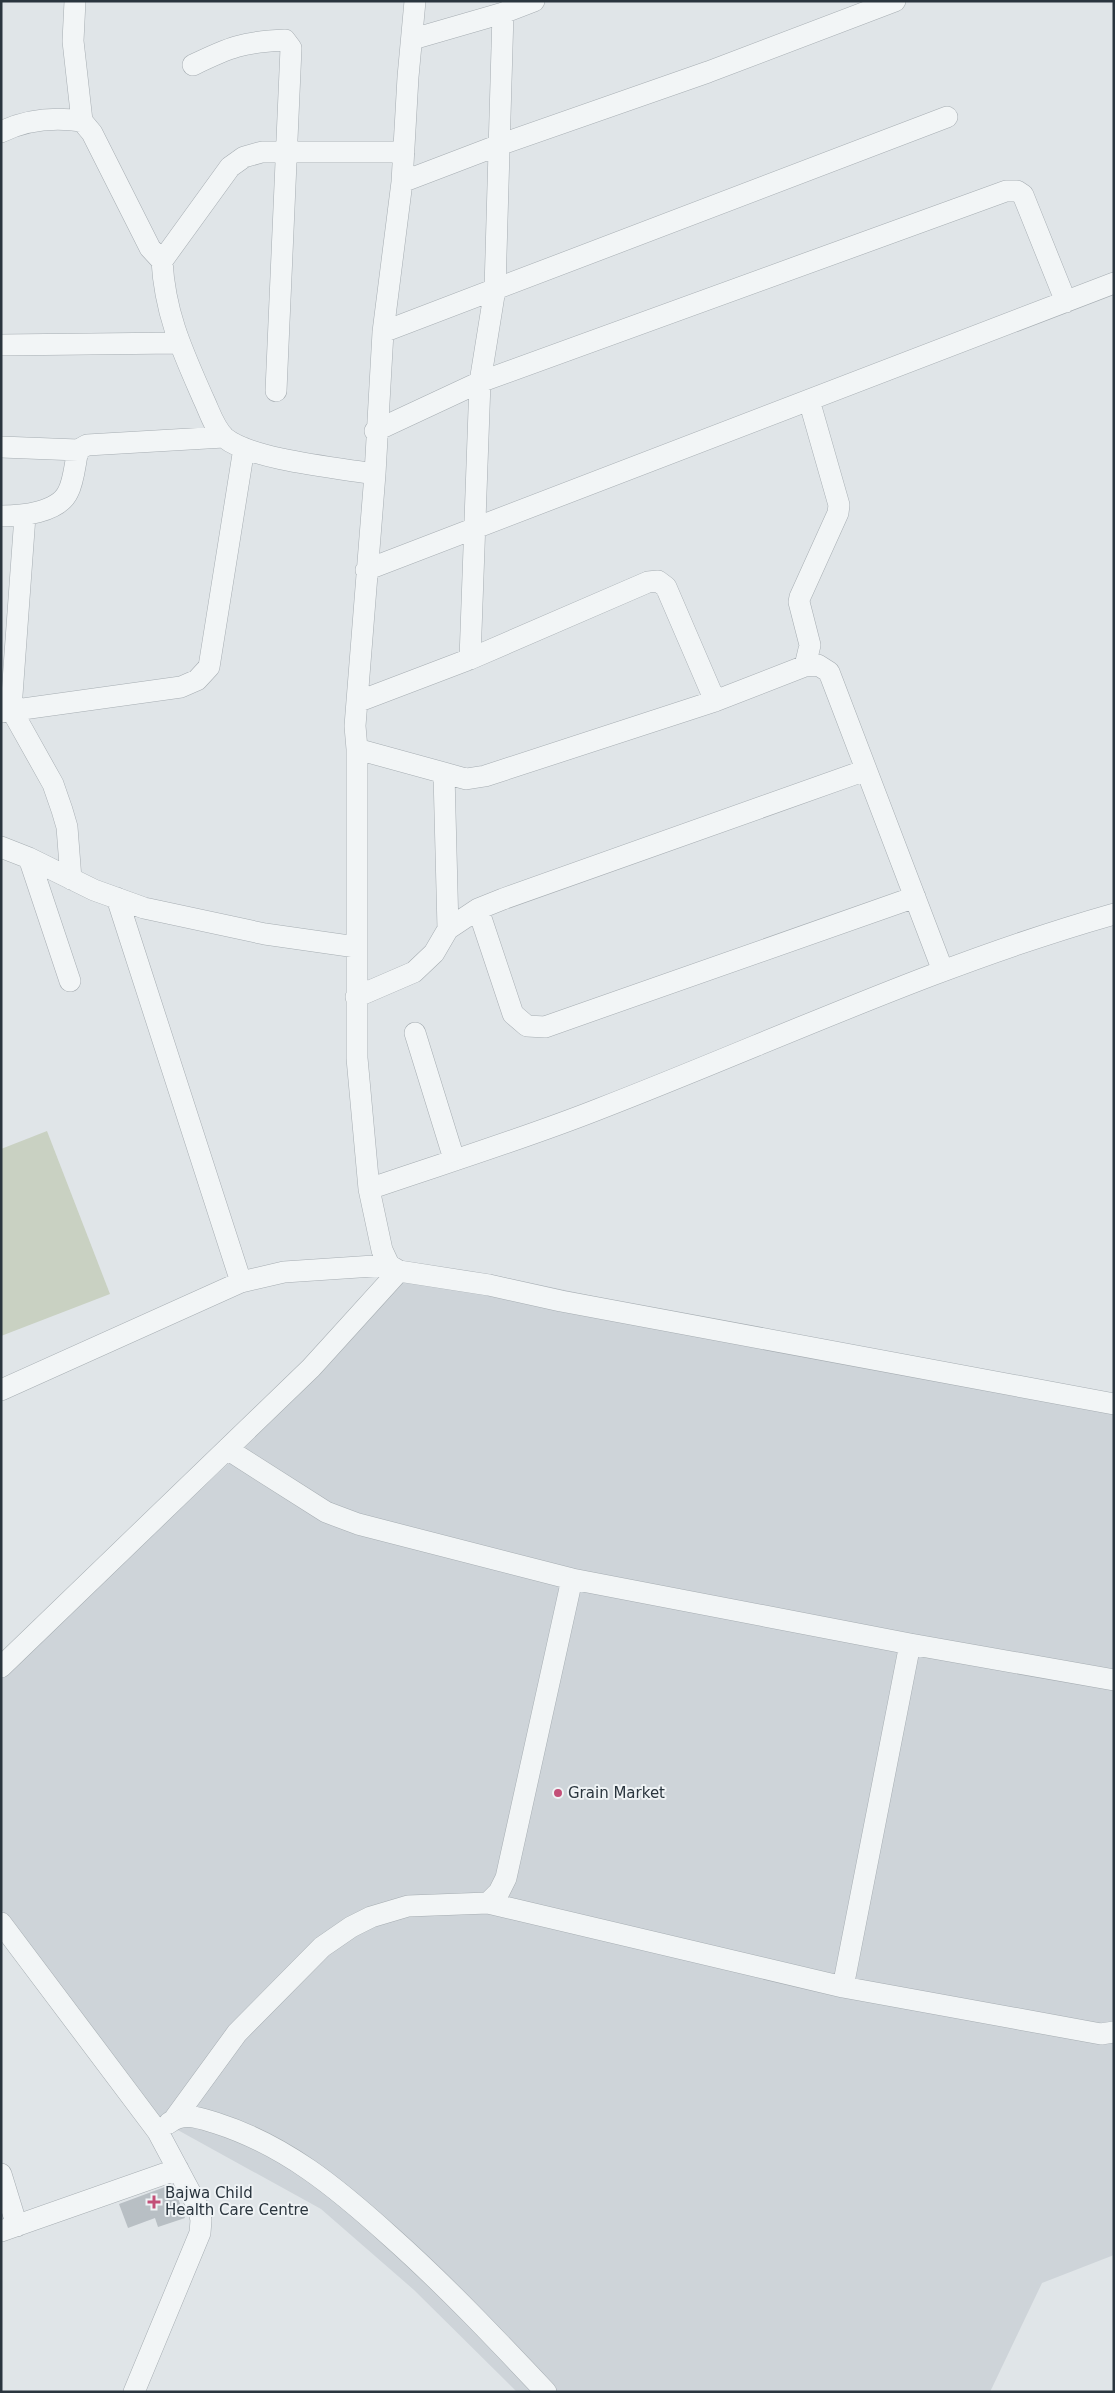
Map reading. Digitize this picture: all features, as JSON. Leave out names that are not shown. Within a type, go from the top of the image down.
[{"type":"street","points":[[75,1],[73,41],[82,121],[92,133],[150,248],[162,261],[170,316],[178,343],[215,424],[224,437],[244,448],[280,459],[375,474]]},
{"type":"street","points":[[394,1268],[382,1250],[369,1189],[357,1058],[357,749],[355,726],[375,474],[382,332],[402,182],[408,77],[415,1]]},
{"type":"street","points":[[413,39],[503,13],[534,1]]},
{"type":"street","points":[[402,182],[499,145],[708,72],[894,1]]},
{"type":"street","points":[[470,659],[480,382],[495,289],[503,13]]},
{"type":"street","points":[[193,65],[240,44],[250,42],[288,41],[291,48],[276,391]]},
{"type":"street","points":[[382,332],[947,117]]},
{"type":"street","points":[[1,132],[43,119],[62,118],[82,121]]},
{"type":"street","points":[[162,261],[230,168],[244,157],[262,152],[286,154],[404,152]]},
{"type":"street","points":[[376,430],[480,382],[1006,191],[1017,191],[1024,195],[1066,302]]},
{"type":"street","points":[[366,570],[1114,283]]},
{"type":"street","points":[[1,344],[178,343]]},
{"type":"street","points":[[805,666],[810,645],[799,602],[838,513],[839,505],[809,400]]},
{"type":"street","points":[[1,447],[78,450],[87,445],[224,437]]},
{"type":"street","points":[[6,711],[181,687],[197,680],[209,667],[244,448]]},
{"type":"street","points":[[1,516],[25,516],[57,505],[68,493],[78,450]]},
{"type":"street","points":[[25,516],[6,711],[53,784],[67,828],[71,879]]},
{"type":"street","points":[[356,702],[470,659],[648,582],[658,581],[666,587],[715,701]]},
{"type":"street","points":[[357,749],[466,779],[485,776],[715,701],[805,666],[818,665],[828,672],[943,971]]},
{"type":"street","points":[[356,997],[414,972],[434,954],[448,929],[478,909],[866,770]]},
{"type":"street","points":[[444,774],[448,929]]},
{"type":"street","points":[[1,847],[29,858],[94,890],[144,908],[265,934],[356,947]]},
{"type":"street","points":[[29,858],[70,981]]},
{"type":"street","points":[[478,909],[513,1014],[527,1026],[545,1027],[915,897]]},
{"type":"street","points":[[117,898],[241,1282]]},
{"type":"street","points":[[369,1189],[597,1110],[943,971],[1057,930],[1114,914]]},
{"type":"street","points":[[415,1033],[454,1160]]},
{"type":"street","points":[[1,1667],[311,1368],[394,1268]]},
{"type":"street","points":[[1,1390],[241,1282],[284,1272],[394,1268],[1114,1404]]},
{"type":"street","points":[[227,1449],[326,1512],[358,1524],[572,1580],[910,1644],[1114,1680]]},
{"type":"street","points":[[488,1903],[499,1892],[506,1878],[572,1580]]},
{"type":"street","points":[[843,1986],[910,1644]]},
{"type":"street","points":[[158,2132],[175,2118],[237,2033],[322,1947],[350,1927],[371,1917],[408,1906],[488,1903],[843,1986],[1101,2034],[1114,2032]]},
{"type":"street","points":[[1,1923],[158,2132],[198,2207],[201,2220],[200,2233],[134,2392]]},
{"type":"street","points":[[175,2118],[197,2117],[230,2127],[287,2154],[332,2184],[442,2283],[546,2392]]},
{"type":"street","points":[[1,2174],[9,2229],[178,2169]]},
{"type":"shaded area","name":"Grain Market","points":[[405,1268],[489,1274],[1114,1405],[1114,2255],[1042,2283],[990,2392],[517,2392],[414,2290],[321,2209],[156,2118],[1,1909],[1,1677],[230,1462]]},
{"type":"green space","points":[[47,1131],[110,1294],[1,1336],[1,1149]]},
{"type":"building","points":[[173,2184],[185,2218],[158,2227],[155,2218],[128,2228],[119,2204]]},
{"type":"place","name":"Grain Market","points":[[558,1793]]},
{"type":"place","name":"Bajwa Child Health Care Centre","points":[[154,2202]]}]
